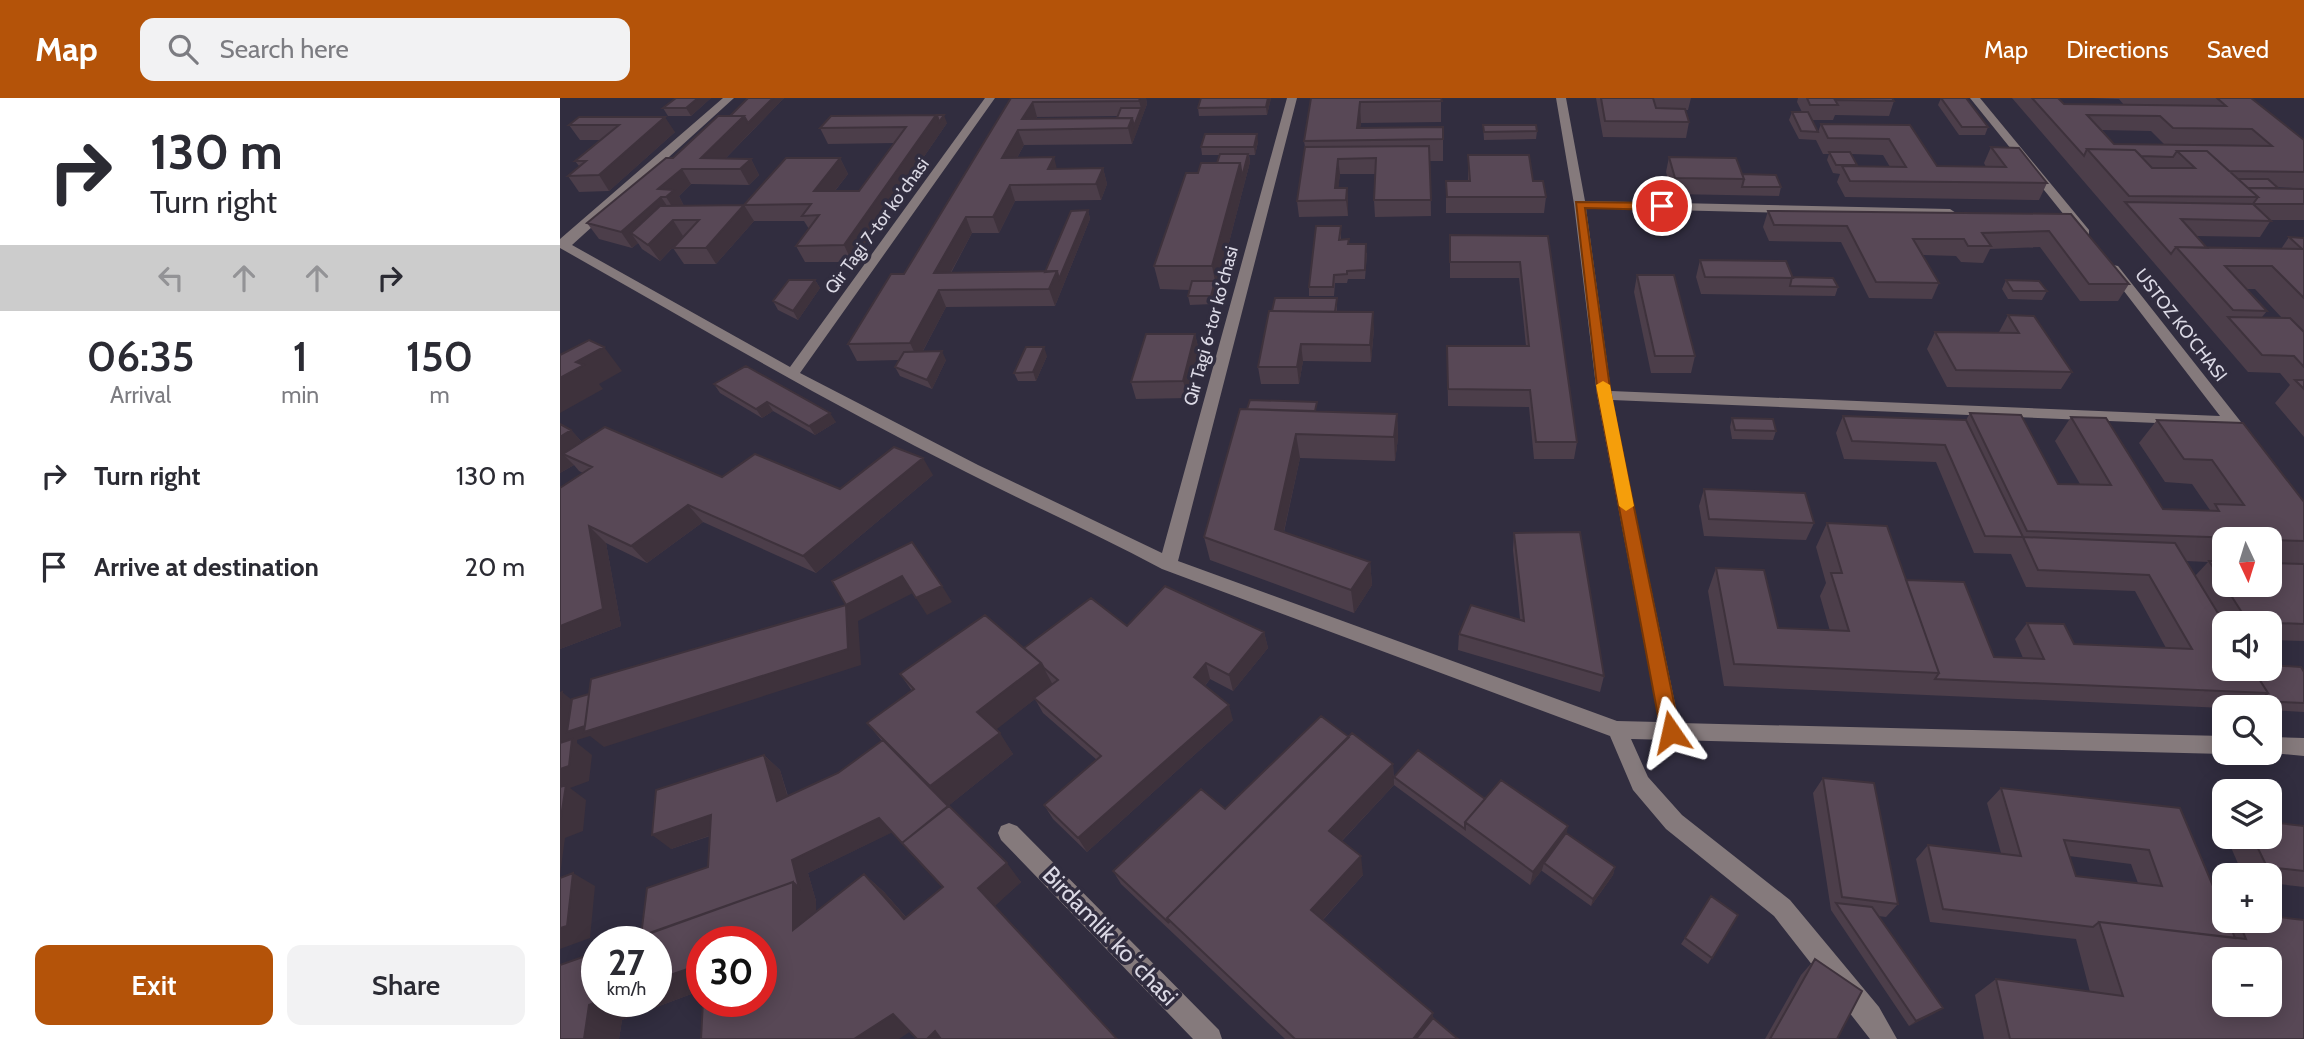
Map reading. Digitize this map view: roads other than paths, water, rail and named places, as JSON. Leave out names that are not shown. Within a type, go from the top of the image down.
[{"type":"street","points":[[729,98],[562,244],[792,374],[972,470],[1111,534],[1168,564],[1617,730],[2212,745]]},
{"type":"street","name":"Qir Tagi 7-tor koʼchasi","points":[[792,374],[990,98]]},
{"type":"street","name":"Qir Tagi 6-tor koʼchasi","points":[[1168,564],[1292,98]]},
{"type":"street","points":[[1561,98],[1580,204],[1604,395],[1671,732]]},
{"type":"street","name":"USTOZ KO'CHASI","points":[[1975,98],[2065,216],[2101,254],[2248,441]]},
{"type":"street","points":[[1580,204],[1962,213]]},
{"type":"street","points":[[1604,395],[2232,421]]},
{"type":"street","points":[[1617,730],[1640,783],[1674,822],[1782,908],[1870,1016],[1885,1039]]},
{"type":"street","points":[[2282,746],[2304,747]]},
{"type":"street","name":"Birdamlik koʻchasi","points":[[1009,833],[1210,1039]]}]
